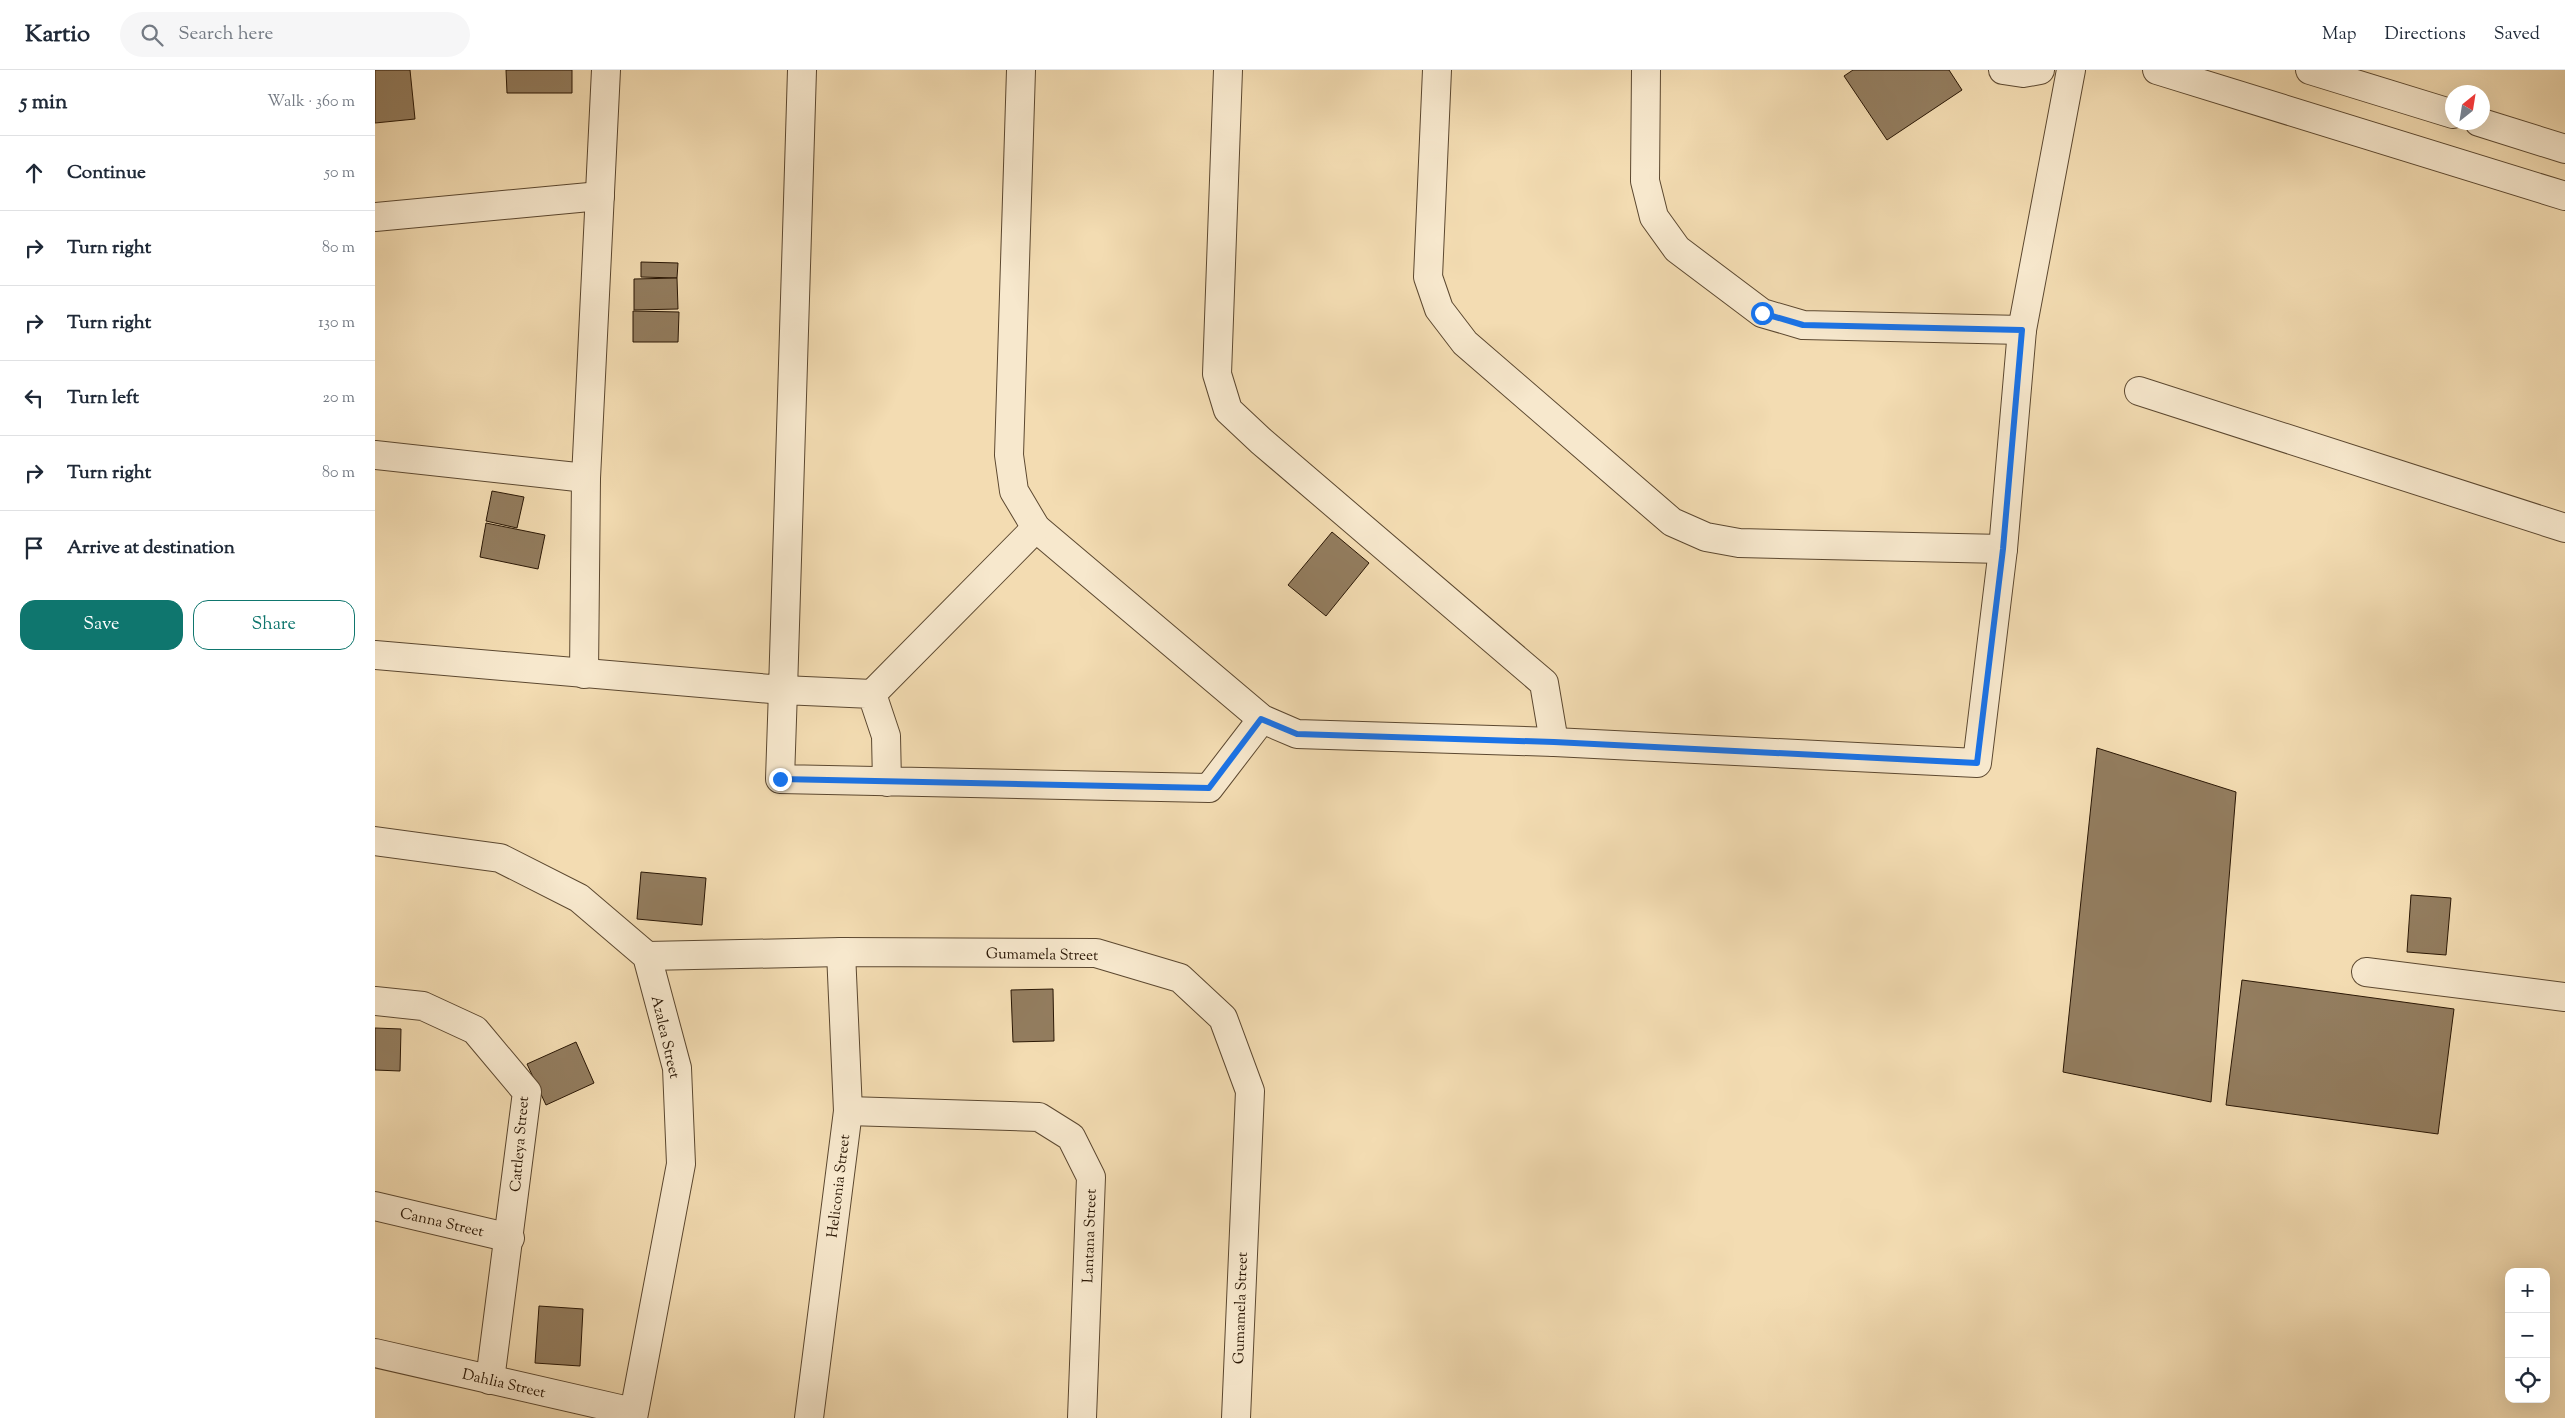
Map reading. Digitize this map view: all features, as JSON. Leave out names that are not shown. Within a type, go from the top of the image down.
[{"type":"street","points":[[584,674],[586,478],[606,70]]},
{"type":"street","points":[[802,70],[780,779],[1209,788],[1261,719]]},
{"type":"street","points":[[1021,70],[1009,455],[1014,491],[1036,528],[1261,719],[1297,734],[1554,742],[1977,763],[2003,549],[2022,330],[2071,70]]},
{"type":"street","points":[[1228,70],[1217,374],[1228,410],[1261,441],[1543,683],[1554,742]]},
{"type":"street","points":[[1437,70],[1428,277],[1439,309],[1465,343],[1672,522],[1706,538],[1739,543],[2003,549]]},
{"type":"street","points":[[1646,70],[1645,180],[1654,217],[1677,249],[1762,313],[1803,325],[2022,330]]},
{"type":"street","points":[[2003,70],[2023,73],[2040,70]]},
{"type":"street","points":[[2157,70],[2565,196]]},
{"type":"street","points":[[2310,70],[2445,112]]},
{"type":"street","points":[[2490,125],[2565,149]]},
{"type":"street","points":[[375,217],[600,196]]},
{"type":"street","points":[[2139,391],[2565,528]]},
{"type":"street","points":[[375,455],[586,478]]},
{"type":"street","points":[[375,655],[783,690],[872,694],[1036,528]]},
{"type":"street","points":[[872,694],[886,736],[887,782]]},
{"type":"street","points":[[375,841],[500,858],[579,898],[647,956]]},
{"type":"street","name":"Gumamela Street","points":[[647,956],[841,952],[1095,953],[1180,978],[1223,1018],[1249,1091],[1236,1418]]},
{"type":"street","name":"Heliconia Street","points":[[809,1418],[848,1111],[841,952]]},
{"type":"street","name":"Azalea Street","points":[[633,1415],[681,1164],[677,1068],[647,956]]},
{"type":"street","points":[[2367,972],[2565,998]]},
{"type":"street","name":"Cattleya Street","points":[[375,1001],[423,1006],[475,1030],[527,1092],[510,1238],[490,1380]]},
{"type":"street","name":"Lantana Street","points":[[848,1111],[1039,1118],[1071,1137],[1091,1178],[1082,1418]]},
{"type":"street","name":"Canna Street","points":[[375,1206],[510,1238]]},
{"type":"street","name":"Dahlia Street","points":[[375,1353],[633,1415]]},
{"type":"building","points":[[375,70],[410,70],[415,119],[375,123]]},
{"type":"building","points":[[506,70],[572,70],[572,93],[507,93]]},
{"type":"building","points":[[1853,70],[1949,70],[1962,90],[1887,140],[1844,76]]},
{"type":"building","points":[[641,262],[678,263],[677,278],[641,277]]},
{"type":"building","points":[[677,278],[678,309],[634,310],[634,279]]},
{"type":"building","points":[[633,311],[679,312],[678,342],[633,342]]},
{"type":"building","points":[[492,491],[524,497],[517,528],[486,521]]},
{"type":"building","points":[[486,523],[545,535],[538,569],[480,557]]},
{"type":"building","points":[[1332,532],[1369,563],[1326,616],[1288,585]]},
{"type":"building","points":[[2097,748],[2236,792],[2211,1102],[2063,1072]]},
{"type":"building","points":[[641,872],[706,878],[702,925],[637,919]]},
{"type":"building","points":[[2411,895],[2451,898],[2446,955],[2407,952]]},
{"type":"building","points":[[2242,980],[2454,1009],[2438,1134],[2226,1105]]},
{"type":"building","points":[[1053,989],[1054,1041],[1013,1042],[1011,990]]},
{"type":"building","points":[[375,1028],[401,1029],[400,1071],[375,1070]]},
{"type":"building","points":[[576,1042],[594,1083],[546,1105],[527,1064]]},
{"type":"building","points":[[539,1306],[583,1309],[580,1366],[535,1363]]},
{"type":"route","points":[[780,779],[1209,788],[1261,719],[1297,734],[1554,742],[1977,763],[2003,549],[2022,330],[1803,325],[1762,313]]}]
